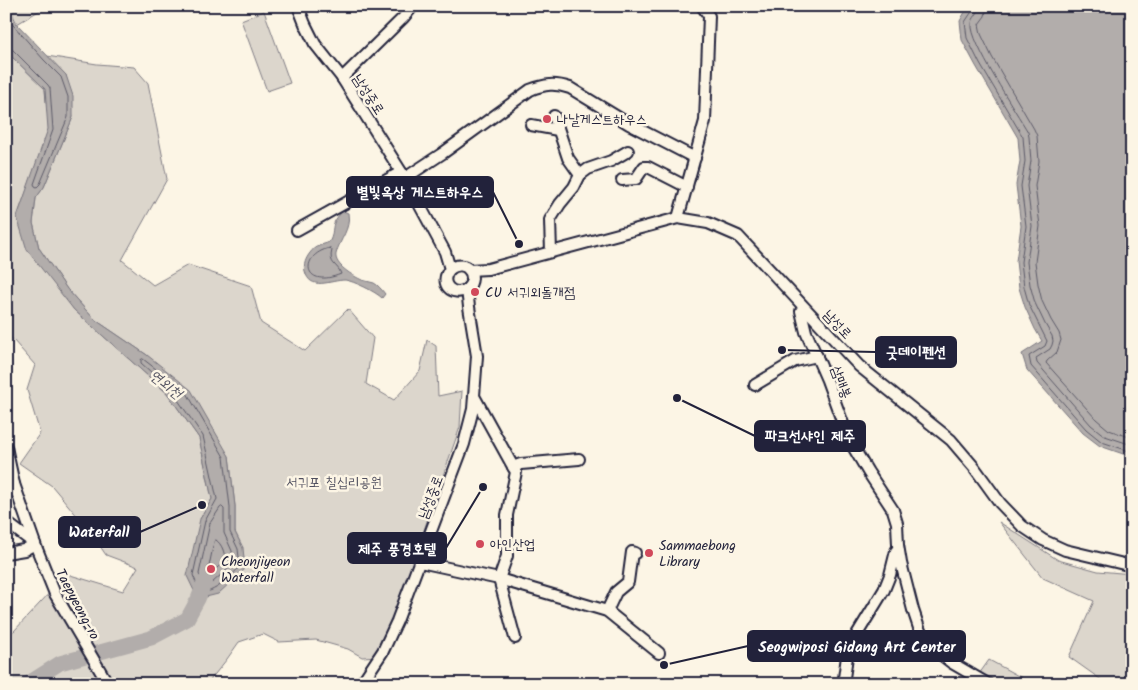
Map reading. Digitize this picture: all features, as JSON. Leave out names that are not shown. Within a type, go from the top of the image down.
[{"type":"street","name":"남성중로","points":[[298,6],[315,44],[342,78],[377,131],[453,267],[446,276],[446,284],[452,290],[464,291],[469,307],[477,356],[475,398],[464,444],[397,621],[383,651],[361,684]]},
{"type":"street","points":[[342,78],[413,6]]},
{"type":"street","points":[[678,218],[705,122],[709,16],[702,6]]},
{"type":"street","points":[[297,230],[444,153],[530,90],[547,84],[570,88],[629,124],[695,158]]},
{"type":"street","points":[[554,116],[568,158],[580,175]]},
{"type":"street","points":[[531,124],[558,130]]},
{"type":"street","points":[[551,252],[550,220],[580,175],[588,169],[611,161],[628,151]]},
{"type":"street","points":[[622,180],[636,179],[644,167],[648,166],[687,188]]},
{"type":"street","name":"남성로","points":[[471,274],[678,218],[708,223],[738,236],[860,366],[950,440],[974,467],[1000,503],[1022,526],[1043,540],[1065,550],[1132,566]]},
{"type":"street","points":[[453,267],[463,266],[471,274],[472,283],[464,291]]},
{"type":"street","name":"삼매봉","points":[[804,308],[801,311],[806,332],[849,440],[893,510],[897,523],[898,545],[905,582],[920,631],[938,653],[988,684]]},
{"type":"street","points":[[755,385],[795,361],[817,356]]},
{"type":"street","points":[[475,398],[516,472],[507,515],[506,556],[499,579],[515,638]]},
{"type":"street","name":"Taepyeong-ro","points":[[6,447],[8,468],[34,544],[55,594],[106,681]]},
{"type":"street","points":[[513,467],[521,464],[580,459]]},
{"type":"street","points":[[6,497],[14,484]]},
{"type":"street","points":[[6,522],[34,544],[24,550],[6,554]]},
{"type":"street","name":"삼매봉","points":[[846,684],[844,678],[848,649],[884,590],[898,545]]},
{"type":"street","points":[[607,612],[616,592],[628,582],[632,552],[635,553]]},
{"type":"street","points":[[420,562],[499,579],[607,612],[659,653]]},
{"type":"green space","points":[[11,6],[47,6],[17,24]]},
{"type":"green space","points":[[264,11],[290,83],[267,91],[241,20]]},
{"type":"green space","name":"서귀포 칠십리공원","points":[[6,51],[45,89],[49,129],[17,217],[74,310],[167,393],[199,438],[212,499],[200,519],[243,548],[235,532],[235,506],[229,456],[147,355],[94,319],[67,289],[39,248],[33,223],[36,198],[44,187],[73,117],[66,75],[47,56],[97,64],[134,67],[148,83],[167,179],[122,260],[153,285],[188,265],[251,286],[261,323],[305,351],[348,309],[373,338],[366,384],[394,400],[420,371],[427,340],[436,346],[438,396],[462,391],[460,427],[380,656],[362,657],[348,649],[316,640],[279,642],[263,634],[239,642],[207,684],[6,684],[6,635],[14,631],[67,574],[123,591],[138,567],[106,555],[89,530],[52,486],[19,463],[40,433],[27,390],[35,365],[6,332]]},
{"type":"green space","points":[[999,522],[1058,560],[1098,571],[1132,574],[1132,684],[1107,684],[1069,657],[1094,601],[1043,578]]},
{"type":"green space","points":[[989,660],[1033,684],[972,684]]},
{"type":"water","points":[[970,6],[1132,6],[1132,457],[1100,446],[1083,433],[1027,370],[1022,354],[1042,341],[1025,307],[1019,288],[1016,261],[1021,226],[1016,185],[1020,161],[1018,138],[962,40],[960,21]]},
{"type":"water","points":[[6,11],[66,75],[73,96],[73,117],[44,187],[36,198],[33,223],[39,248],[67,289],[94,319],[147,355],[191,390],[229,456],[235,506],[235,532],[243,548],[245,569],[218,594],[198,599],[187,576],[200,519],[212,499],[199,438],[167,393],[74,310],[27,250],[17,217],[48,129],[45,89],[6,51]]},
{"type":"water","points":[[343,211],[348,213],[349,219],[336,258],[345,270],[354,276],[377,285],[385,294],[382,298],[370,290],[345,280],[316,283],[311,281],[305,271],[304,266],[307,257],[315,248],[329,242],[333,225]]},
{"type":"waterway","name":"연외천","points":[[27,684],[60,663],[151,638],[187,619],[205,581]]},
{"type":"place","name":"나날게스트하우스","points":[[547,119]]},
{"type":"place","name":"별빛옥상 게스트하우스","points":[[519,244]]},
{"type":"place","name":"CU 서귀외돌개점","points":[[475,292]]},
{"type":"place","name":"굿데이펜션","points":[[782,350]]},
{"type":"place","name":"파크선샤인 제주","points":[[677,398]]},
{"type":"place","name":"제주 풍경호텔","points":[[483,487]]},
{"type":"place","name":"Waterfall","points":[[202,505]]},
{"type":"place","name":"아인산업","points":[[480,544]]},
{"type":"place","name":"Sammaebong Library","points":[[649,553]]},
{"type":"place","name":"Cheonjiyeon Waterfall","points":[[211,569]]},
{"type":"place","name":"Seogwiposi Gidang Art Center","points":[[664,665]]}]
